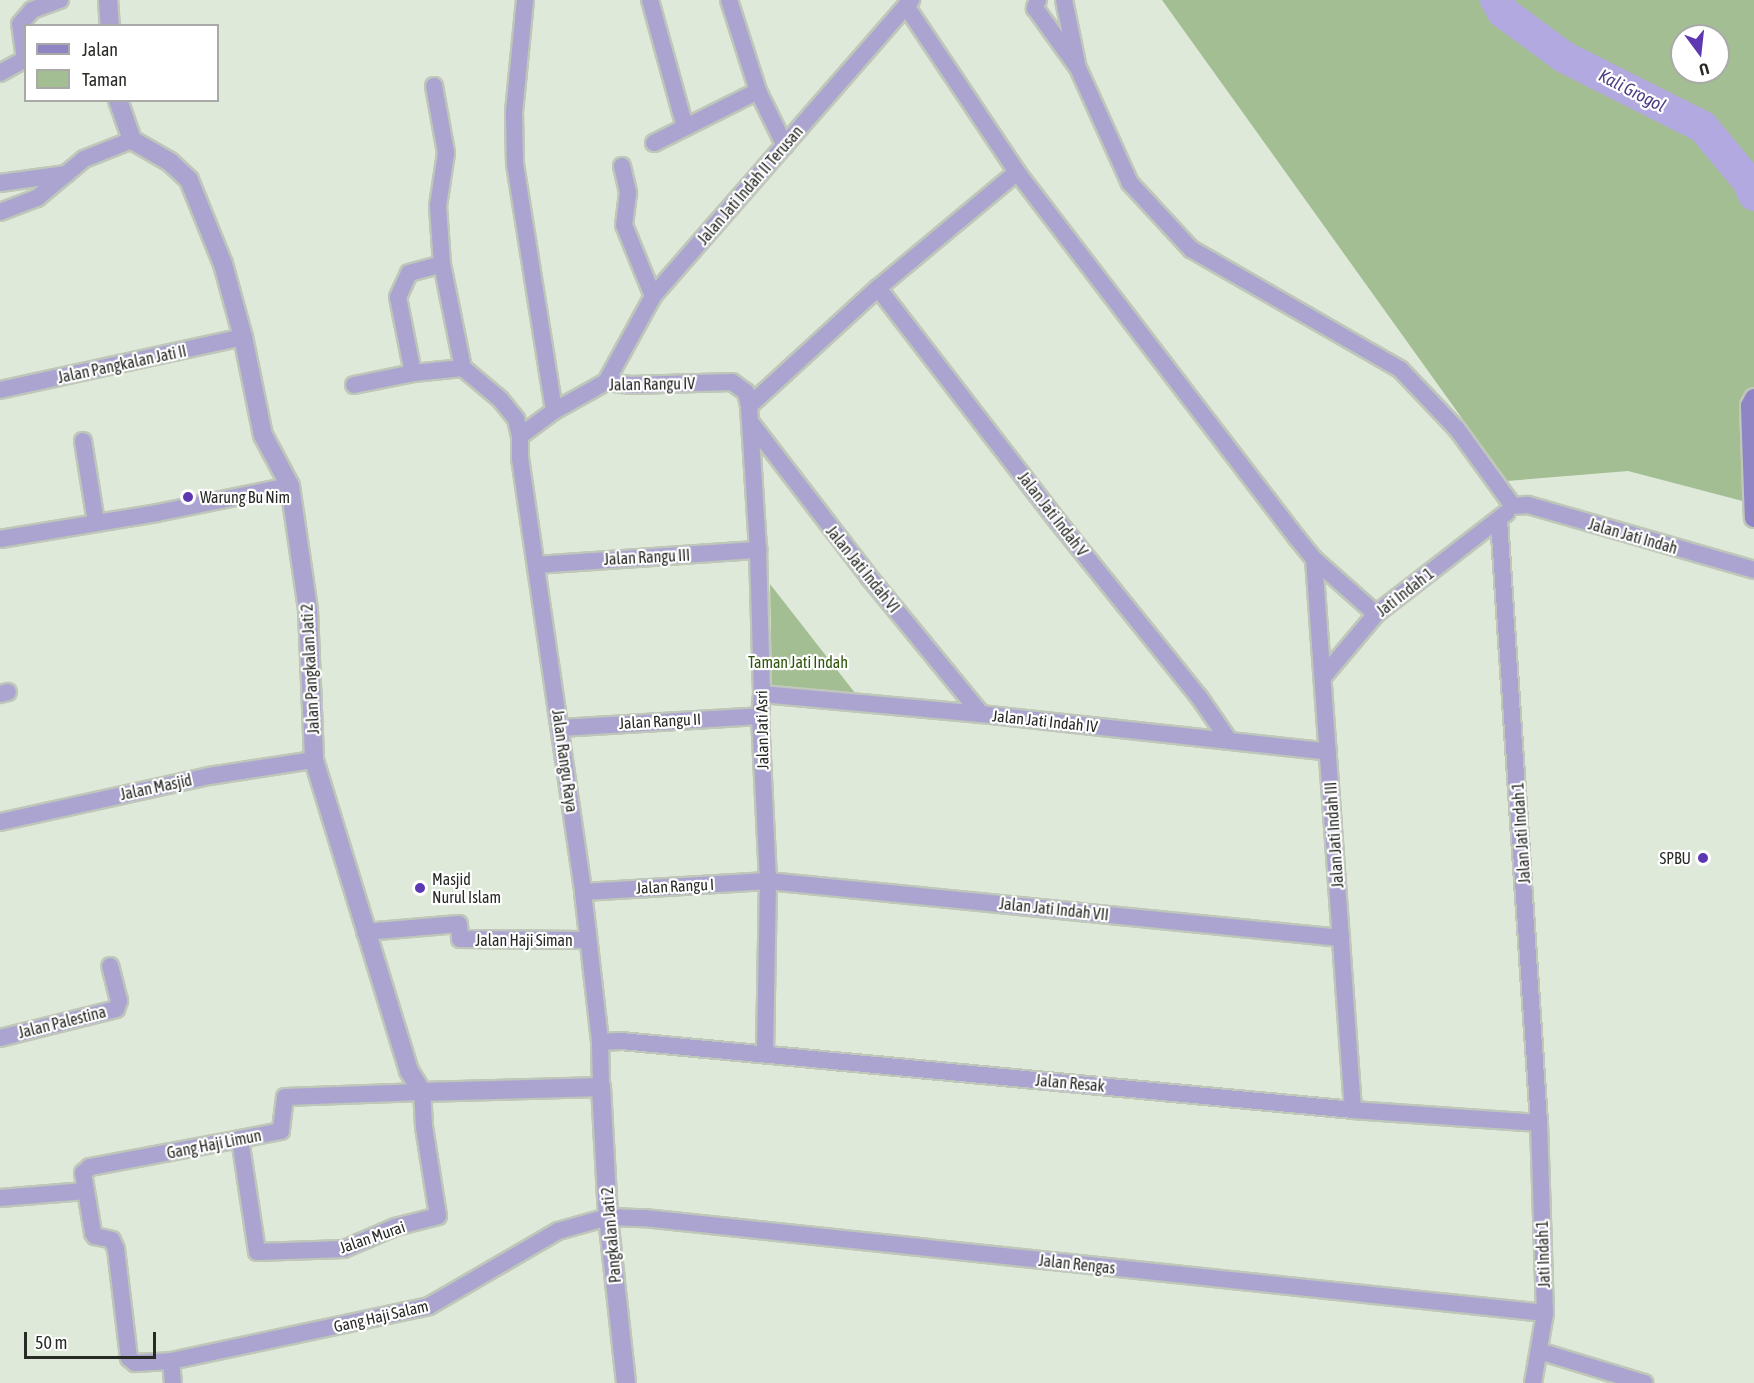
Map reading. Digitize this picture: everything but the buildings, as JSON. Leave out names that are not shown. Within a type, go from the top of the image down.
[{"type":"main road","points":[[1754,398],[1750,406],[1754,518]]},
{"type":"street","points":[[24,52],[20,24],[32,10],[60,0]]},
{"type":"street","points":[[108,0],[110,24]]},
{"type":"street","points":[[525,0],[514,113],[515,164],[554,411]]},
{"type":"street","points":[[650,0],[685,127]]},
{"type":"street","points":[[729,0],[758,91],[785,146]]},
{"type":"street","points":[[1038,0],[1035,9],[1078,68],[1130,183],[1191,249],[1400,369],[1457,429],[1513,506]]},
{"type":"street","points":[[1064,0],[1078,68]]},
{"type":"street","points":[[908,3],[1017,172],[1314,559],[1376,614]]},
{"type":"street","name":"Jalan Jati Indah II Terusan","points":[[606,382],[653,296],[908,3]]},
{"type":"street","points":[[0,73],[24,60]]},
{"type":"street","points":[[434,86],[446,153],[438,206],[442,264],[464,368],[500,399],[516,419],[520,436]]},
{"type":"street","points":[[654,143],[758,91]]},
{"type":"street","points":[[0,212],[37,198],[84,159],[132,140],[119,102]]},
{"type":"street","name":"Jalan Pangkalan Jati 2","points":[[132,140],[170,162],[189,180],[223,264],[243,337],[263,435],[290,486],[308,609],[314,760],[409,1071],[422,1092]]},
{"type":"street","points":[[622,166],[628,193],[624,225],[653,296]]},
{"type":"street","points":[[749,414],[878,288],[1017,172]]},
{"type":"street","points":[[0,183],[67,174]]},
{"type":"street","points":[[413,373],[398,297],[409,273],[442,264]]},
{"type":"street","name":"Jalan Jati Indah V","points":[[878,288],[1059,523],[1199,697],[1228,739]]},
{"type":"street","name":"Jalan Pangkalan Jati II","points":[[0,390],[243,337]]},
{"type":"street","points":[[354,385],[413,373],[464,368]]},
{"type":"street","name":"Jalan Rangu IV","points":[[520,436],[554,411],[606,382],[631,385],[732,382],[746,392],[749,414]]},
{"type":"street","name":"Jalan Jati Asri","points":[[749,414],[758,550],[762,694],[760,716],[768,881],[765,1054]]},
{"type":"street","name":"Jalan Jati Indah VI","points":[[749,414],[869,577],[981,714]]},
{"type":"street","name":"Jalan Rangu Raya","points":[[520,436],[520,458],[583,892],[600,1042],[601,1087]]},
{"type":"street","points":[[83,441],[96,522]]},
{"type":"street","points":[[0,539],[290,486]]},
{"type":"street","name":"Jalan Jati Indah","points":[[1513,506],[1527,505],[1754,570]]},
{"type":"street","name":"Jati Indah 1","points":[[1323,677],[1376,614],[1499,520],[1513,506]]},
{"type":"street","name":"Jalan Jati Indah 1","points":[[1499,520],[1539,1124]]},
{"type":"street","name":"Jalan Rangu III","points":[[536,565],[758,550]]},
{"type":"street","name":"Jalan Jati Indah III","points":[[1314,559],[1353,1110]]},
{"type":"street","name":"Jalan Jati Indah IV","points":[[762,694],[1228,739],[1328,752]]},
{"type":"street","name":"Jalan Rangu II","points":[[560,728],[760,716]]},
{"type":"street","name":"Jalan Masjid","points":[[0,822],[209,776],[314,760]]},
{"type":"street","name":"Jalan Rangu I","points":[[583,892],[768,881]]},
{"type":"street","name":"Jalan Jati Indah VII","points":[[768,881],[1341,938]]},
{"type":"street","name":"Jalan Haji Siman","points":[[365,932],[459,924],[460,939],[588,940]]},
{"type":"street","name":"Jalan Palestina","points":[[0,1038],[116,1009],[119,1001],[110,966]]},
{"type":"street","name":"Jalan Resak","points":[[600,1042],[621,1041],[1353,1110],[1539,1124]]},
{"type":"street","points":[[422,1092],[601,1087]]},
{"type":"street","name":"Pangkalan Jati 2","points":[[601,1087],[608,1217],[626,1383]]},
{"type":"street","name":"Gang Haji Limun","points":[[85,1191],[83,1173],[90,1167],[281,1131],[285,1097],[422,1092]]},
{"type":"street","name":"Jalan Murai","points":[[240,1138],[257,1252],[344,1249],[395,1227],[438,1216],[424,1126],[422,1092]]},
{"type":"street","name":"Jati Indah 1","points":[[1533,1383],[1545,1313],[1539,1124]]},
{"type":"street","points":[[0,1198],[85,1191]]},
{"type":"street","name":"Gang Haji Salam","points":[[85,1191],[95,1236],[112,1240],[116,1250],[129,1359],[135,1363],[171,1361],[429,1306],[558,1231],[608,1217]]},
{"type":"street","name":"Jalan Rengas","points":[[608,1217],[668,1221],[1545,1313]]},
{"type":"street","points":[[1539,1352],[1644,1383]]},
{"type":"street","points":[[171,1361],[173,1383]]},
{"type":"green space","points":[[1162,0],[1754,0],[1754,504],[1628,471],[1507,481]]},
{"type":"green space","name":"Taman Jati Indah","points":[[770,584],[855,693],[772,686]]},
{"type":"waterway","name":"Kali Grogol","points":[[1496,0],[1503,12],[1564,57],[1703,127],[1748,181],[1754,195]]},
{"type":"place","name":"Warung Bu Nim","points":[[188,497]]},
{"type":"place","name":"SPBU","points":[[1703,858]]},
{"type":"place","name":"Masjid Nurul Islam","points":[[420,888]]}]
